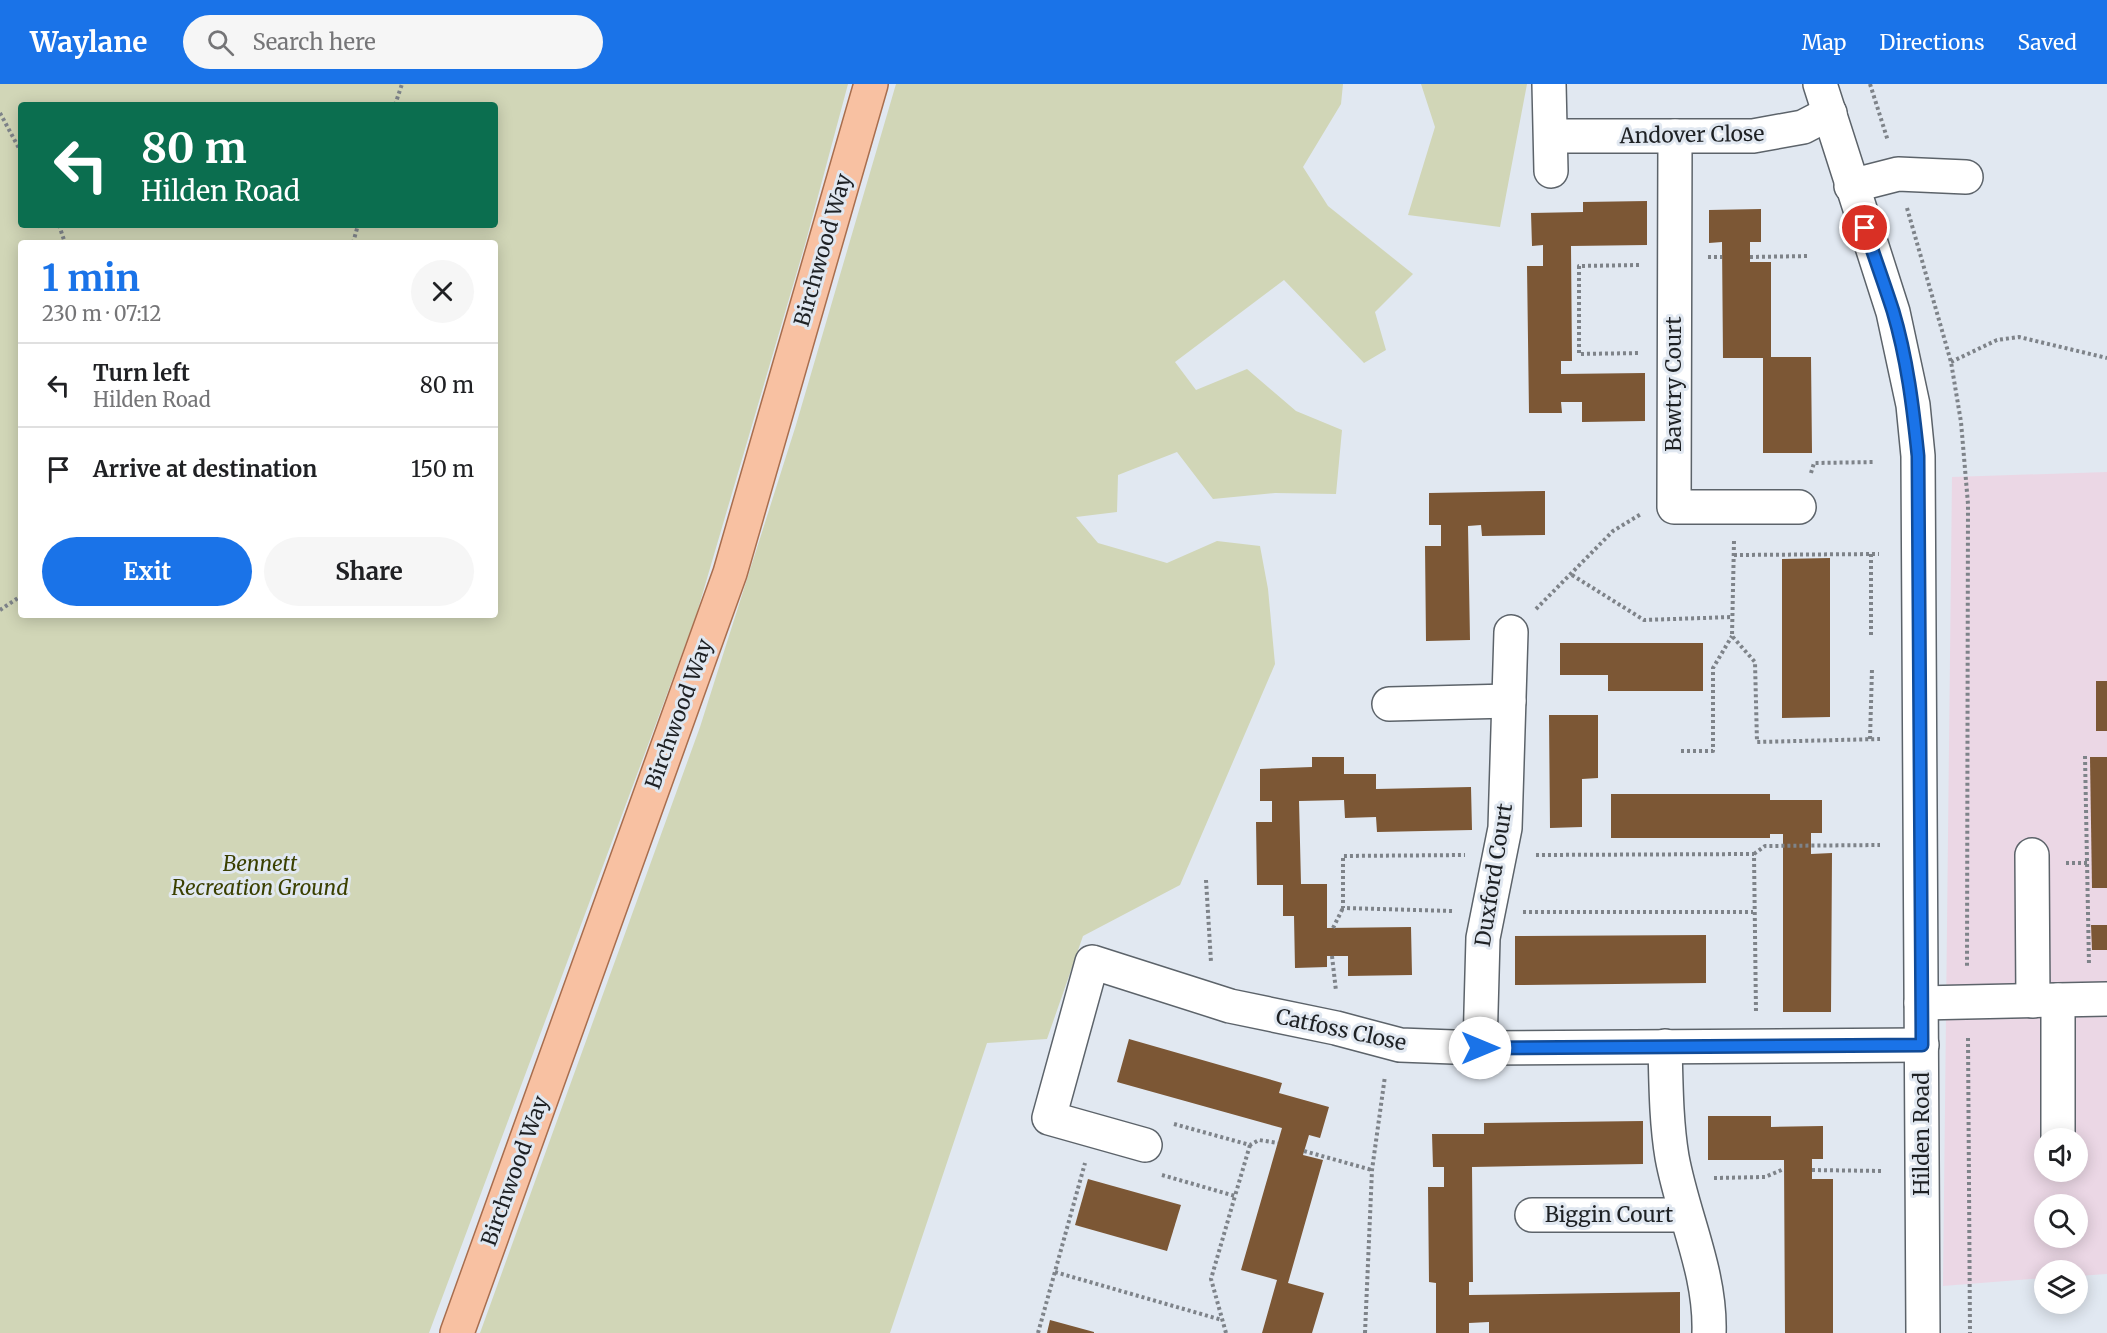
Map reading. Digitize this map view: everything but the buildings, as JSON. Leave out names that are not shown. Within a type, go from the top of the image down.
[{"type":"main road","name":"Birchwood Way","points":[[457,1333],[730,573],[871,84]]},
{"type":"street","points":[[1549,84],[1551,171]]},
{"type":"street","name":"Andover Close","points":[[1551,136],[1771,134],[1803,127],[1825,99]]},
{"type":"street","name":"Hilden Road","points":[[1825,99],[1893,312],[1913,405],[1918,456],[1923,1333]]},
{"type":"street","name":"Bawtry Court","points":[[1674,507],[1675,136]]},
{"type":"street","points":[[1851,186],[1898,174],[1966,177]]},
{"type":"street","points":[[1674,507],[1799,507]]},
{"type":"street","name":"Duxford Court","points":[[1480,1048],[1483,938],[1501,855],[1507,798],[1511,632]]},
{"type":"street","points":[[1389,704],[1509,701]]},
{"type":"street","points":[[2032,855],[2057,1128]]},
{"type":"street","name":"Catfoss Close","points":[[1094,1131],[1049,1118],[1092,962],[1230,1006],[1336,1028],[1400,1045],[1480,1048],[1922,1045]]},
{"type":"street","points":[[1922,1003],[2107,999]]},
{"type":"street","name":"Biggin Court","points":[[1665,1046],[1672,1156],[1708,1295],[1709,1333]]},
{"type":"street","points":[[1094,1131],[1145,1145]]},
{"type":"street","name":"Biggin Court","points":[[1532,1215],[1686,1215]]},
{"type":"path","points":[[397,102],[402,84]]},
{"type":"path","points":[[1870,84],[1888,144]]},
{"type":"path","points":[[0,113],[18,146]]},
{"type":"path","points":[[1904,198],[1951,362],[1961,422],[1968,504],[1967,976]]},
{"type":"path","points":[[1750,257],[1809,256]]},
{"type":"path","points":[[1674,264],[1579,266],[1580,354],[1674,352]]},
{"type":"path","points":[[1951,362],[1997,340],[2019,337],[2107,358]]},
{"type":"path","points":[[1799,507],[1814,463],[1875,462]]},
{"type":"path","points":[[1511,632],[1613,531],[1633,518],[1652,510],[1674,507]]},
{"type":"path","points":[[1681,751],[1713,751],[1713,668],[1732,636],[1735,507]]},
{"type":"path","points":[[1871,554],[1871,635]]},
{"type":"path","points":[[1734,555],[1879,554]]},
{"type":"path","points":[[1571,575],[1644,620],[1732,616]]},
{"type":"path","points":[[0,610],[18,599]]},
{"type":"path","points":[[1732,636],[1755,662],[1757,742],[1880,739]]},
{"type":"path","points":[[1870,739],[1872,669]]},
{"type":"path","points":[[2085,756],[2088,965],[2098,964]]},
{"type":"path","points":[[1501,855],[1754,854],[1765,846],[1880,845]]},
{"type":"path","points":[[1754,854],[1753,912],[1757,1046]]},
{"type":"path","points":[[1204,998],[1211,967],[1206,880]]},
{"type":"path","points":[[1333,928],[1343,908]]},
{"type":"path","points":[[1968,1035],[1970,1333]]},
{"type":"path","points":[[1365,1333],[1372,1170],[1389,1042]]},
{"type":"path","points":[[1235,1196],[1138,1169],[1152,1118],[1250,1145],[1259,1140],[1278,1143]]},
{"type":"path","points":[[1038,1333],[1094,1131]]},
{"type":"path","points":[[1226,1333],[1211,1279],[1250,1145]]},
{"type":"path","points":[[1304,1150],[1372,1170]]},
{"type":"path","points":[[1677,1179],[1765,1177],[1784,1169]]},
{"type":"path","points":[[1812,1170],[1882,1171]]},
{"type":"path","points":[[1055,1272],[1222,1320]]},
{"type":"shaded area","points":[[2107,472],[2107,1274],[2088,1275],[2088,1260],[2034,1260],[2034,1279],[1943,1286],[1952,477]]},
{"type":"green space","name":"Bennett Recreation Ground","points":[[0,84],[848,84],[806,241],[696,616],[429,1333],[0,1333]]},
{"type":"green space","points":[[896,84],[1343,84],[1341,104],[1303,167],[1328,206],[1413,274],[1375,312],[1386,350],[1364,363],[1284,280],[1175,362],[1196,390],[1247,369],[1296,411],[1342,430],[1336,494],[1275,493],[1213,499],[1177,452],[1118,475],[1117,512],[1076,517],[1098,543],[1167,563],[1217,541],[1260,546],[1268,589],[1275,664],[1180,885],[1083,936],[1047,1039],[987,1043],[890,1333],[480,1333],[700,727],[796,425]]},
{"type":"green space","points":[[1421,84],[1527,84],[1500,227],[1408,215],[1435,127]]},
{"type":"route","points":[[1480,1048],[1922,1045],[1919,910],[1918,456],[1913,405],[1904,356],[1893,312],[1865,228]]}]
